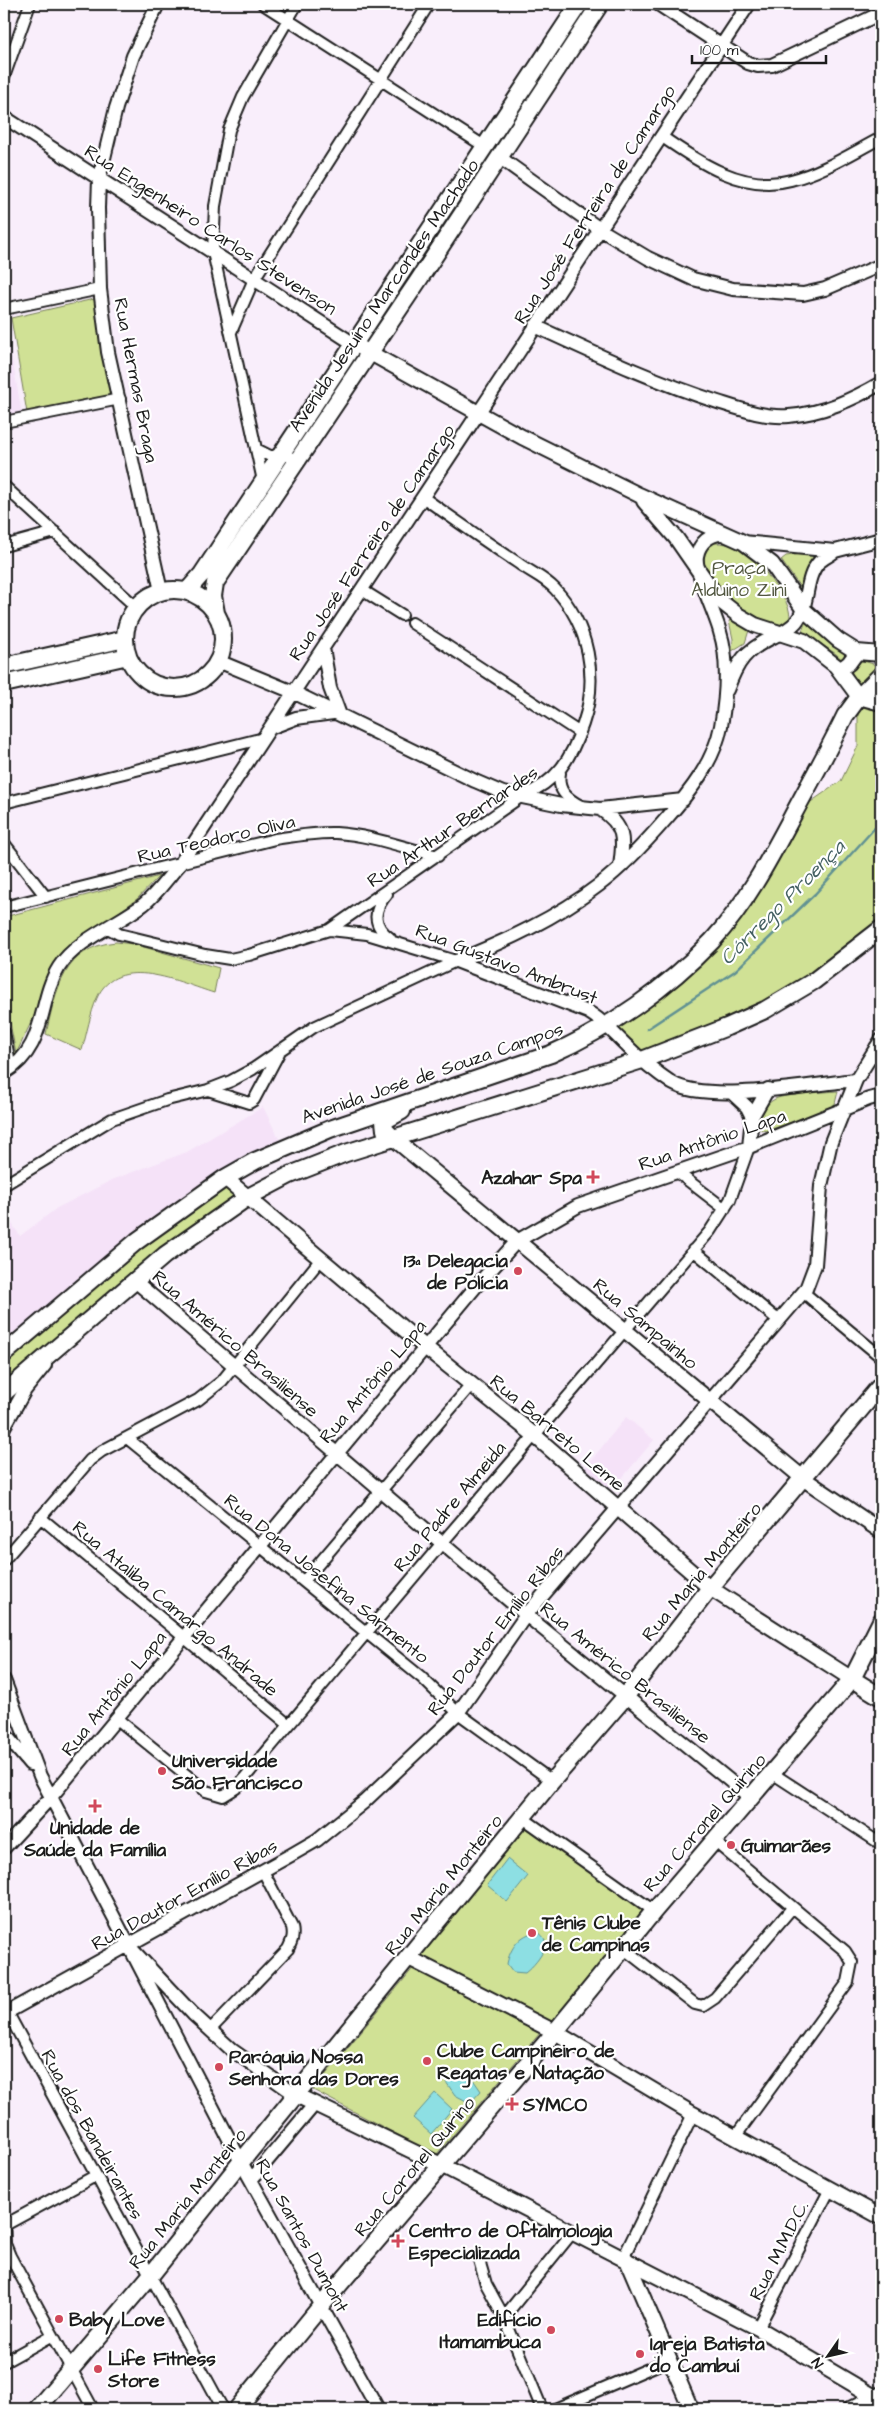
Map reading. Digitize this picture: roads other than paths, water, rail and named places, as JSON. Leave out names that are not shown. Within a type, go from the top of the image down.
[{"type":"main road","name":"Avenida Jesuíno Marcondes Machado","points":[[216,613],[213,596],[215,584],[289,457],[361,349],[393,288],[484,146],[579,4]]},
{"type":"main road","name":"Avenida Jesuíno Marcondes Machado","points":[[361,349],[407,298],[600,4]]},
{"type":"main road","points":[[554,41],[569,50]]},
{"type":"main road","points":[[527,82],[542,91]]},
{"type":"main road","points":[[427,236],[442,245]]},
{"type":"main road","points":[[393,288],[407,298]]},
{"type":"main road","name":"Rua Engenheiro Carlos Stevenson","points":[[361,349],[479,414],[638,495],[743,542],[772,564],[804,610]]},
{"type":"main road","name":"Avenida Jesuíno Marcondes Machado","points":[[187,591],[202,574],[263,481],[289,457]]},
{"type":"main road","name":"Rua Engenheiro Carlos Stevenson","points":[[638,495],[676,538],[719,600],[728,608],[755,624],[780,633]]},
{"type":"main road","points":[[161,591],[187,591],[198,596],[216,613],[222,629],[223,645],[218,661],[209,674],[195,683],[180,688],[164,687],[149,681],[136,670],[128,656],[125,639],[128,622],[136,607],[152,595],[161,591]]},
{"type":"main road","points":[[804,610],[838,640],[857,652],[881,654]]},
{"type":"main road","points":[[780,633],[804,641],[840,670],[859,697],[881,703]]},
{"type":"main road","points":[[4,666],[125,639]]},
{"type":"main road","points":[[840,670],[850,663],[857,652]]},
{"type":"main road","points":[[4,684],[128,656]]},
{"type":"main road","name":"Avenida José de Souza Campos","points":[[4,1354],[137,1241],[224,1178],[295,1142],[551,1054],[583,1040],[607,1026],[686,965],[712,940],[735,912],[758,878],[845,716],[859,697],[881,674]]},
{"type":"main road","points":[[4,1393],[165,1255],[248,1197],[311,1166],[392,1137],[642,1060],[765,1010],[814,981],[881,929]]},
{"type":"main road","points":[[392,1137],[384,1126],[387,1118],[452,1087]]},
{"type":"main road","name":"Rua Sampainho","points":[[392,1137],[804,1479],[881,1531]]},
{"type":"main road","name":"Rua Barreto Leme","points":[[224,1178],[425,1347],[534,1435],[710,1588],[881,1697]]},
{"type":"main road","name":"Rua Maria Monteiro","points":[[37,2409],[151,2275],[552,1782],[625,1697],[710,1588],[804,1479],[881,1385]]},
{"type":"main road","name":"Rua Coronel Quirino","points":[[237,2409],[321,2306],[852,1679],[881,1621]]},
{"type":"main road","points":[[410,1958],[555,2032],[694,2114],[881,2217]]},
{"type":"main road","points":[[296,2095],[441,2165],[758,2328],[879,2400]]},
{"type":"main road","points":[[625,2259],[691,2409]]},
{"type":"main road","points":[[850,2409],[879,2400]]},
{"type":"street","points":[[4,77],[30,4]]},
{"type":"street","name":"Rua Hermas Braga","points":[[158,4],[132,56],[116,108],[99,179],[100,288],[108,352],[120,399],[161,591]]},
{"type":"street","points":[[263,4],[484,146]]},
{"type":"street","points":[[263,481],[212,252],[214,206],[230,130],[243,97],[287,19],[298,4]]},
{"type":"street","points":[[230,332],[254,279],[429,4]]},
{"type":"street","points":[[658,4],[748,63],[758,66],[772,65],[881,13]]},
{"type":"street","name":"Rua José Ferreira de Camargo","points":[[8,1071],[27,1052],[40,1026],[52,979],[59,966],[74,950],[146,902],[180,864],[424,498],[749,4]]},
{"type":"street","name":"Rua Engenheiro Carlos Stevenson","points":[[4,117],[361,349]]},
{"type":"street","points":[[661,136],[712,169],[741,179],[763,183],[790,181],[816,171],[881,138]]},
{"type":"street","points":[[499,157],[601,230],[648,258],[693,279],[733,289],[803,294],[826,289],[881,266]]},
{"type":"street","points":[[4,309],[100,288]]},
{"type":"street","points":[[536,326],[673,388],[766,415],[788,416],[816,412],[852,400],[881,383]]},
{"type":"street","points":[[4,422],[120,399]]},
{"type":"street","points":[[256,449],[272,458],[289,457]]},
{"type":"street","points":[[4,486],[136,607]]},
{"type":"street","name":"Rua Arthur Bernardes","points":[[108,928],[119,934],[205,955],[230,959],[329,930],[522,796],[547,784],[560,773],[580,734],[592,687],[587,646],[568,605],[555,589],[539,575],[520,565],[424,498]]},
{"type":"street","points":[[4,546],[55,532]]},
{"type":"street","points":[[4,1185],[112,1119],[168,1100],[208,1090],[254,1069],[314,1027],[456,961],[498,944],[551,916],[600,885],[683,800],[702,772],[715,747],[721,726],[725,697],[724,652],[721,634],[699,572],[696,557],[702,545],[713,534],[722,534]]},
{"type":"street","points":[[743,542],[835,551],[881,539]]},
{"type":"street","points":[[725,697],[740,660],[746,652],[792,627],[804,610],[812,575],[819,563],[835,551]]},
{"type":"street","points":[[362,590],[402,615]]},
{"type":"street","points":[[412,622],[580,734]]},
{"type":"street","points":[[323,648],[330,688],[338,714]]},
{"type":"street","points":[[218,661],[293,692],[503,793],[560,805],[600,809],[683,800]]},
{"type":"street","points":[[4,802],[267,733],[296,718],[338,714]]},
{"type":"street","points":[[560,773],[560,789],[566,797],[582,806]]},
{"type":"street","points":[[600,809],[613,818],[623,836],[620,866]]},
{"type":"street","name":"Rua Teodoro Oliva","points":[[4,907],[275,839],[336,833],[362,837],[438,856]]},
{"type":"street","points":[[4,843],[46,897]]},
{"type":"street","points":[[392,887],[381,901],[376,917],[377,925],[382,932],[395,941]]},
{"type":"street","name":"Rua Gustavo Ambrust","points":[[329,930],[367,934],[395,941],[456,961],[588,1012],[607,1026],[642,1060],[674,1084],[703,1091],[732,1093],[856,1080]]},
{"type":"street","points":[[4,1032],[8,1071]]},
{"type":"street","name":"Rua Doutor Emílio Ribas","points":[[5,2011],[129,1946],[317,1840],[353,1811],[458,1713],[526,1615],[803,1292],[811,1278],[815,1265],[821,1186],[830,1142],[856,1080],[880,1044]]},
{"type":"street","points":[[208,1090],[246,1104],[254,1100],[281,1050]]},
{"type":"street","points":[[752,1117],[768,1089]]},
{"type":"street","points":[[732,1093],[747,1107],[752,1117]]},
{"type":"street","name":"Rua Antônio Lapa","points":[[4,1848],[52,1796],[259,1545],[517,1240],[578,1206],[750,1147],[869,1099],[881,1096]]},
{"type":"street","name":"Rua Padre Almeida","points":[[116,1718],[206,1791],[216,1795],[229,1794],[236,1788],[442,1543],[693,1250],[725,1209],[750,1147],[752,1117]]},
{"type":"street","points":[[676,1172],[725,1209]]},
{"type":"street","points":[[693,1250],[778,1320]]},
{"type":"street","points":[[4,1559],[90,1460],[198,1400],[222,1381],[321,1259]]},
{"type":"street","name":"Rua Américo Brasiliense","points":[[135,1281],[526,1615],[751,1798]]},
{"type":"street","points":[[803,1292],[881,1357]]},
{"type":"street","points":[[4,1427],[25,1390],[60,1345]]},
{"type":"street","points":[[304,1581],[471,1385]]},
{"type":"street","name":"Rua Dona Josefina Sarmento","points":[[127,1438],[421,1677],[458,1713],[552,1782]]},
{"type":"street","name":"Rua Ataliba Camargo Andrade","points":[[40,1517],[289,1725]]},
{"type":"street","points":[[4,1706],[5,1685]]},
{"type":"street","points":[[5,1685],[40,1776]]},
{"type":"street","points":[[4,1733],[40,1776]]},
{"type":"street","points":[[772,1773],[881,1844]]},
{"type":"street","name":"Rua Santos Dumont","points":[[40,1776],[241,2162],[378,2409]]},
{"type":"street","points":[[523,1818],[654,1911]]},
{"type":"street","points":[[714,1841],[845,1951],[852,1962],[848,1982],[735,2137]]},
{"type":"street","points":[[210,2030],[292,1942],[294,1935],[292,1927],[263,1871]]},
{"type":"street","points":[[623,1948],[695,2004],[703,2006],[715,1998],[792,1908]]},
{"type":"street","points":[[129,1946],[185,2006],[232,2050],[296,2095]]},
{"type":"street","points":[[167,2020],[173,2006],[177,2004],[185,2006]]},
{"type":"street","name":"Rua dos Bandeirantes","points":[[5,2011],[223,2409]]},
{"type":"street","points":[[251,2180],[314,2105]]},
{"type":"street","points":[[625,2259],[694,2114]]},
{"type":"street","points":[[93,2409],[53,2335],[7,2258],[5,2223],[95,2176]]},
{"type":"street","name":"Rua M.M.D.C.","points":[[758,2328],[830,2189]]},
{"type":"street","points":[[504,2316],[572,2234]]},
{"type":"street","points":[[479,2260],[486,2284],[504,2316],[542,2409]]},
{"type":"street","points":[[4,2362],[53,2335]]},
{"type":"street","points":[[555,2409],[669,2360]]},
{"type":"water","points":[[507,1859],[528,1876],[507,1902],[487,1885]]},
{"type":"water","points":[[537,1932],[543,1936],[545,1941],[542,1953],[525,1973],[513,1972],[507,1964],[513,1947],[521,1939]]},
{"type":"water","points":[[458,2069],[472,2078],[481,2091],[470,2103],[455,2095],[446,2082]]},
{"type":"water","points":[[435,2093],[452,2109],[431,2134],[413,2118]]},
{"type":"waterway","name":"Córrego Proença","points":[[647,1029],[735,971],[815,894],[881,821]]},
{"type":"place","name":"Azahar Spa","points":[[593,1177]]},
{"type":"place","name":"13ª Delegacia de Polícia","points":[[518,1271]]},
{"type":"place","name":"Universidade São Francisco","points":[[162,1771]]},
{"type":"place","name":"Unidade de Saúde da Família","points":[[95,1806]]},
{"type":"place","name":"Guimarães","points":[[731,1845]]},
{"type":"place","name":"Tênis Clube de Campinas","points":[[532,1933]]},
{"type":"place","name":"Clube Campineiro de Regatas e Natação","points":[[427,2061]]},
{"type":"place","name":"Paróquia Nossa Senhora das Dores","points":[[219,2067]]},
{"type":"place","name":"SYMCO","points":[[512,2104]]},
{"type":"place","name":"Centro de Oftalmologia Especializada","points":[[398,2241]]},
{"type":"place","name":"Baby Love","points":[[59,2319]]},
{"type":"place","name":"Edifício Itamambuca","points":[[551,2330]]},
{"type":"place","name":"Igreja Batista do Cambuí","points":[[640,2354]]},
{"type":"place","name":"Life Fitness Store","points":[[98,2369]]},
{"type":"park label","name":"Praça Alduino Zini","points":[[739,578]]}]
